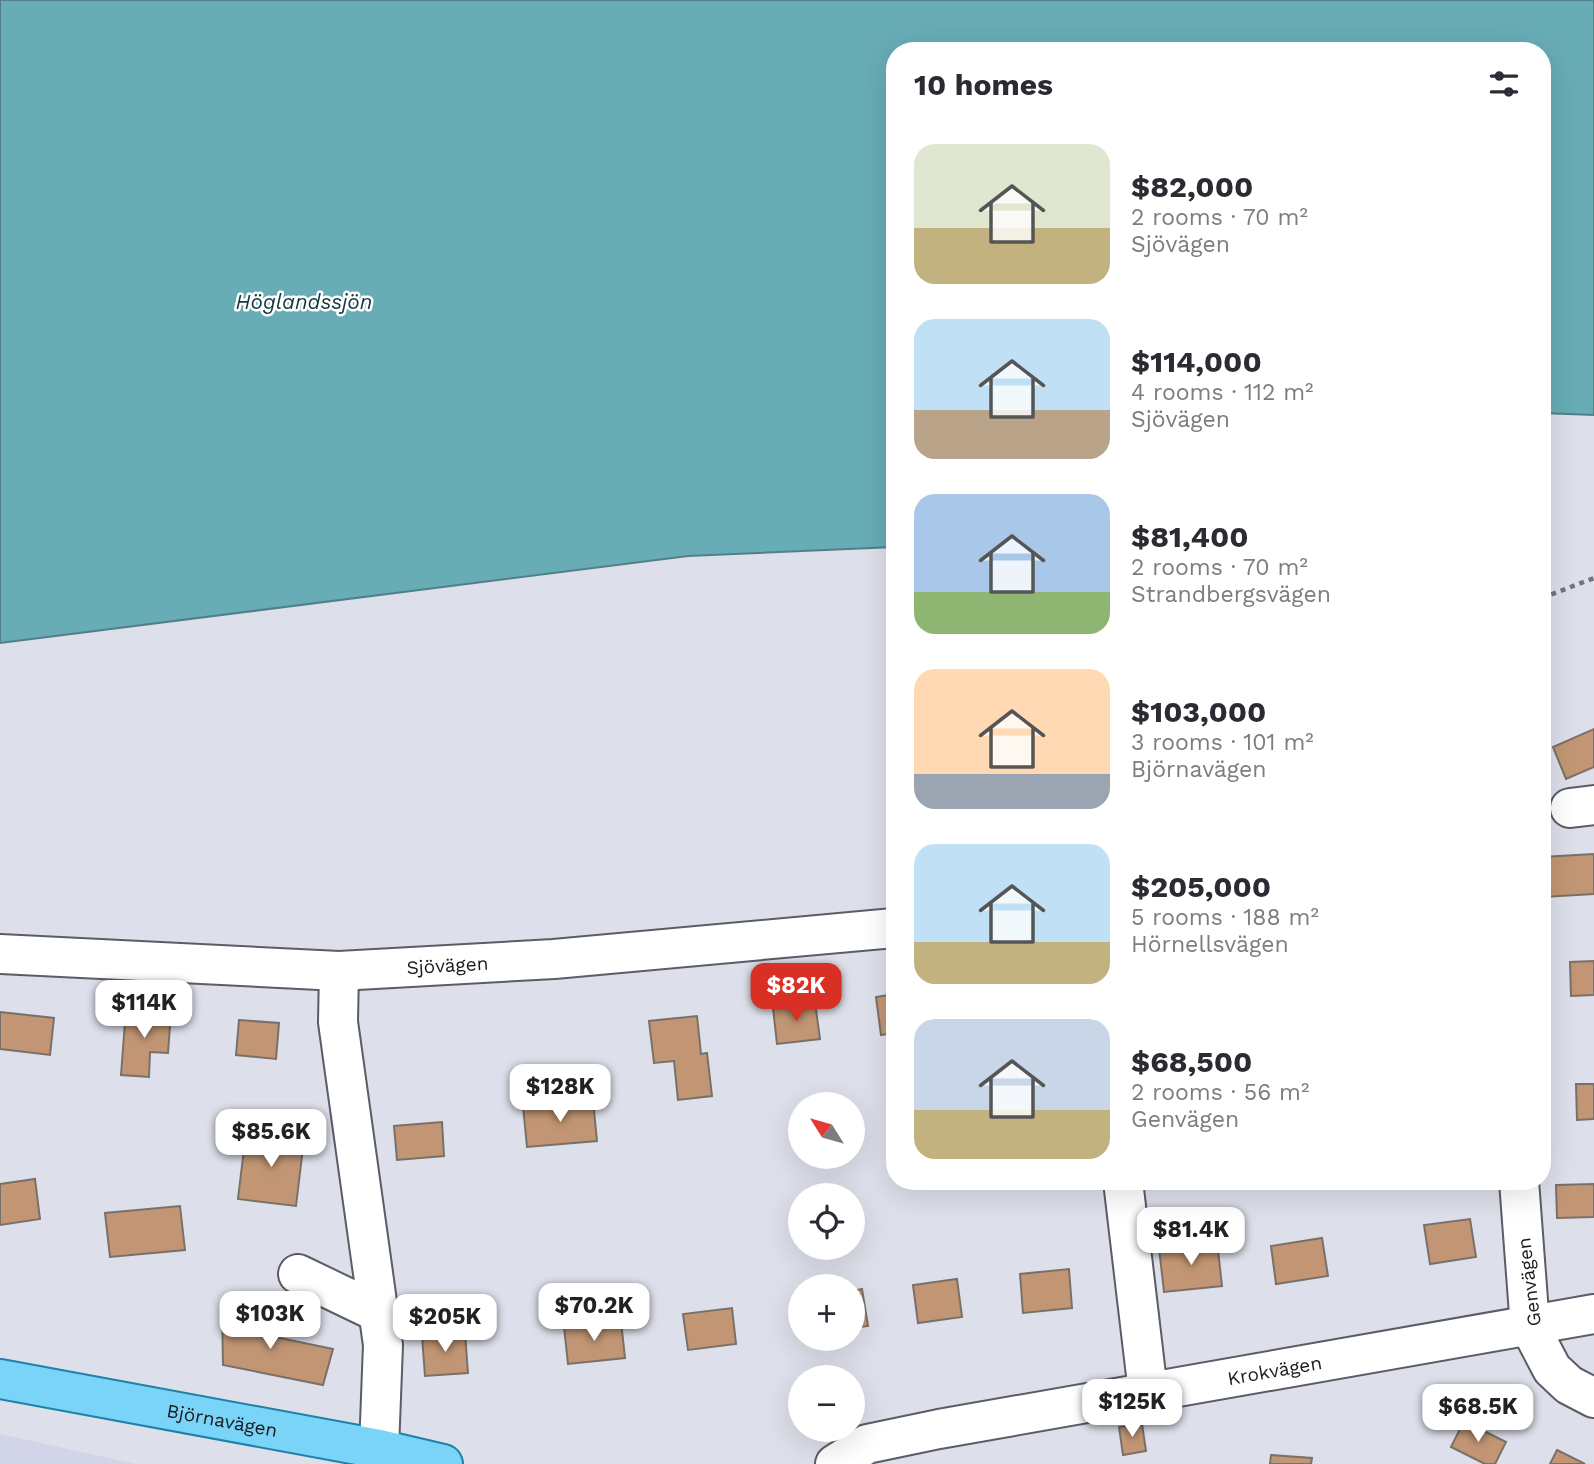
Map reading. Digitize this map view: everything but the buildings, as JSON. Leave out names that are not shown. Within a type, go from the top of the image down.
[{"type":"main road","name":"Björnavägen","points":[[0,1379],[379,1449],[443,1464]]},
{"type":"street","name":"Sjövägen","points":[[0,954],[339,971],[554,959],[886,929]]},
{"type":"street","points":[[339,971],[338,1022],[383,1345],[379,1449]]},
{"type":"street","points":[[1124,1190],[1148,1392]]},
{"type":"street","name":"Genvägen","points":[[1520,1190],[1530,1326],[1552,1369],[1569,1385],[1594,1398]]},
{"type":"street","points":[[298,1274],[379,1313]]},
{"type":"street","name":"Krokvägen","points":[[835,1464],[867,1444],[1594,1314]]},
{"type":"path","points":[[1551,595],[1594,578]]},
{"type":"shaded area","points":[[0,1434],[135,1464],[0,1464]]},
{"type":"water","name":"Höglandssjön","points":[[0,0],[1594,0],[1594,415],[1551,413],[1551,42],[886,42],[886,547],[688,556],[0,643]]}]
